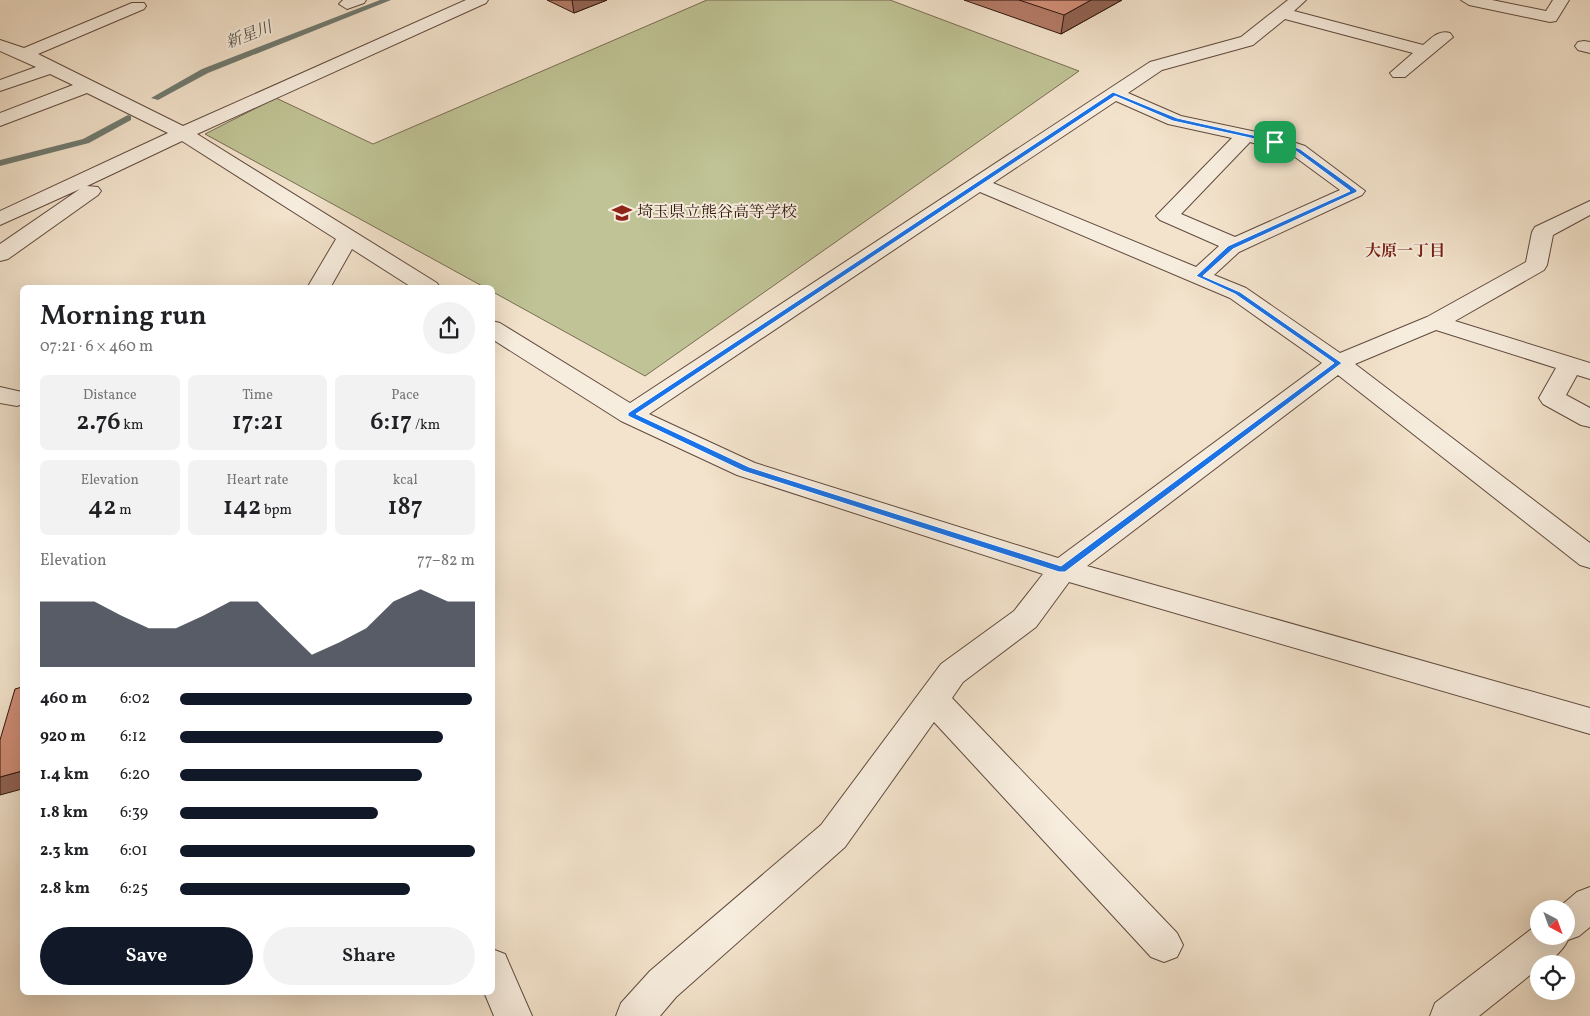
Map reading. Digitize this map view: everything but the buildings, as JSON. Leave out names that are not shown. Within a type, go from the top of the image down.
[{"type":"street","points":[[0,219],[151,150],[183,133],[480,0]]},
{"type":"street","points":[[630,415],[1156,66],[1247,40],[1298,0]]},
{"type":"street","points":[[1469,0],[1550,17],[1561,0]]},
{"type":"street","points":[[24,54],[138,6]]},
{"type":"street","points":[[1281,13],[1427,51]]},
{"type":"street","points":[[1399,73],[1444,37]]},
{"type":"street","points":[[0,45],[24,54],[183,133],[424,285]]},
{"type":"street","points":[[0,86],[51,67]]},
{"type":"street","points":[[0,120],[88,86]]},
{"type":"street","points":[[1115,94],[1175,120],[1275,142],[1298,150],[1355,191],[1234,246],[1199,276]]},
{"type":"street","points":[[1234,246],[1167,216],[1246,135]]},
{"type":"street","points":[[0,254],[151,150]]},
{"type":"street","points":[[978,184],[1238,293],[1338,363],[1590,558]]},
{"type":"street","points":[[635,1016],[663,984],[833,836],[952,673],[1025,619],[1062,570],[1338,363],[1435,322],[1536,265],[1543,232],[1590,207]]},
{"type":"street","points":[[320,285],[348,236]]},
{"type":"street","points":[[1435,322],[1580,368],[1552,398],[1590,419]]},
{"type":"street","points":[[495,330],[630,415],[746,469],[1062,570],[1590,721]]},
{"type":"street","points":[[933,700],[1164,945]]},
{"type":"street","points":[[1575,916],[1590,904]]},
{"type":"street","points":[[1449,1016],[1540,945]]},
{"type":"street","points":[[495,974],[513,1016]]},
{"type":"green space","name":"埼玉県立熊谷高等学校","points":[[707,0],[890,0],[1079,71],[645,376],[495,293],[495,285],[480,285],[205,134],[276,98],[373,144]]},
{"type":"waterway","name":"新星川","points":[[155,98],[205,71],[387,0]]},
{"type":"waterway","name":"新星川","points":[[0,163],[86,141],[128,118]]},
{"type":"place","name":"埼玉県立熊谷高等学校","points":[[622,213]]},
{"type":"district","name":"大原一丁目","points":[[1405,252]]},
{"type":"route","points":[[1115,94],[1175,120],[1275,142],[1298,150],[1355,191],[1231,247],[1199,276],[1238,293],[1338,363],[1062,570],[746,469],[630,415],[1115,94]]}]
